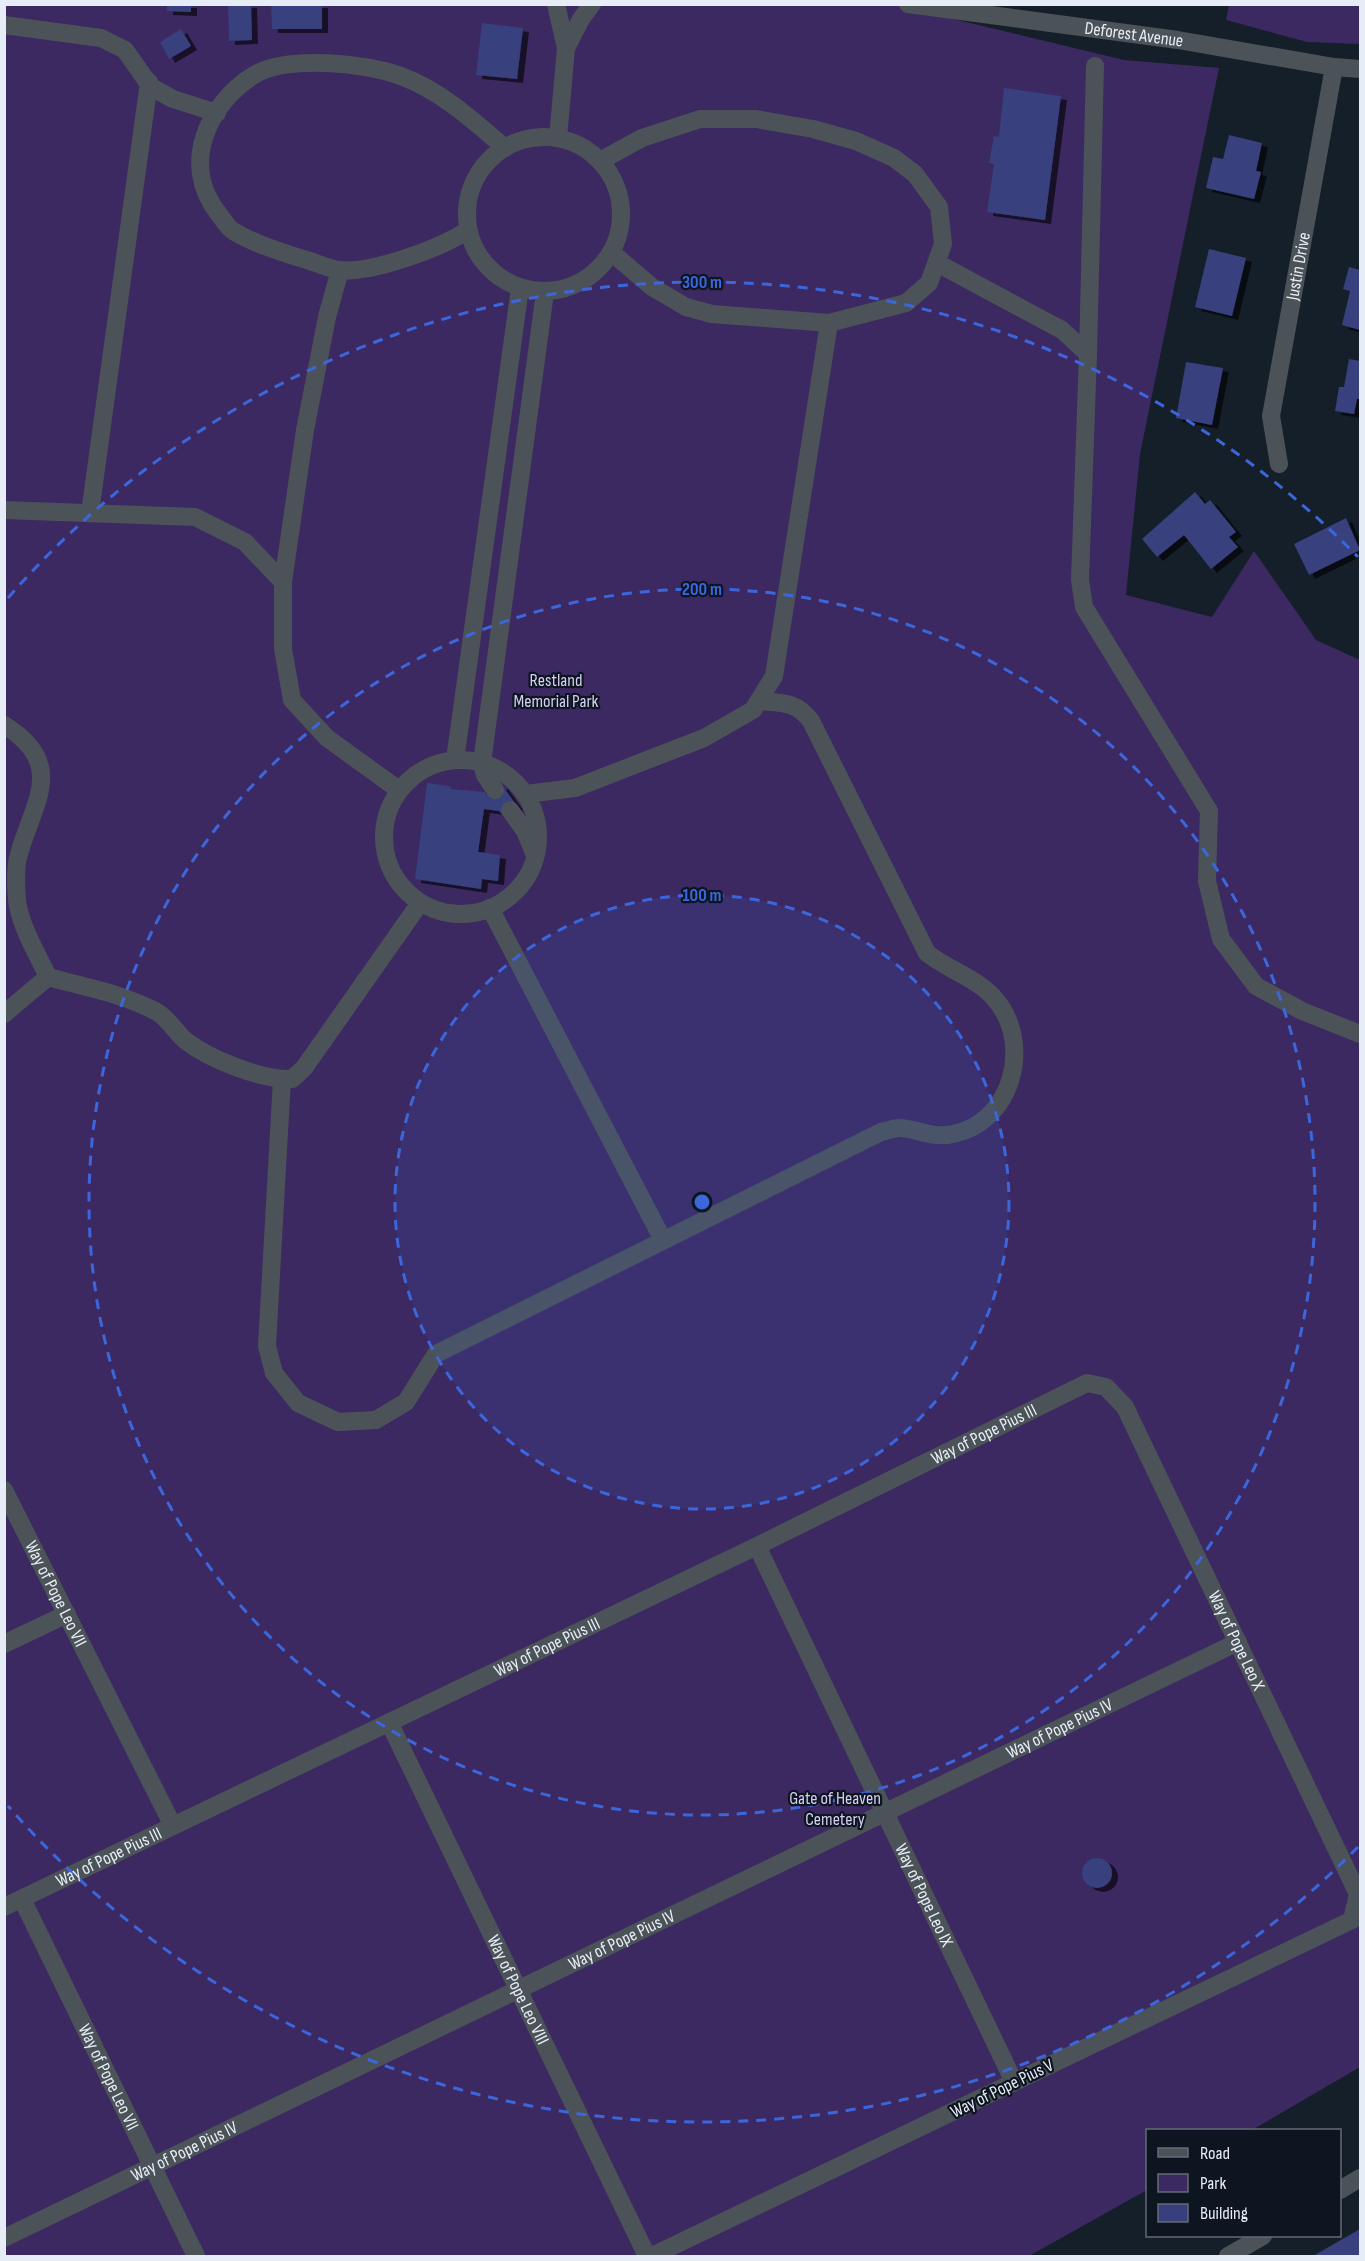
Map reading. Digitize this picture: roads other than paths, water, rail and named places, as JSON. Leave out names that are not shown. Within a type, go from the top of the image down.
[{"type":"street","points":[[556,4],[566,48],[558,138]]},
{"type":"street","points":[[566,48],[581,19],[592,4]]},
{"type":"street","name":"Deforest Avenue","points":[[908,4],[1178,40],[1334,67],[1360,69]]},
{"type":"street","points":[[4,25],[101,38],[125,50],[149,82],[173,99],[217,113]]},
{"type":"street","points":[[468,230],[448,243],[401,260],[340,270],[274,250],[231,230],[208,200],[199,173],[202,135],[225,100],[255,74],[296,63],[357,64],[400,76],[436,93],[473,120],[505,148]]},
{"type":"street","points":[[1095,66],[1080,580],[1084,607],[1209,811],[1207,881],[1221,939],[1256,986],[1302,1011],[1360,1034]]},
{"type":"street","name":"Justin Drive","points":[[1279,464],[1270,417],[1334,67]]},
{"type":"street","points":[[90,513],[149,82]]},
{"type":"street","points":[[600,161],[642,138],[700,119],[756,119],[813,129],[856,141],[894,158],[915,174],[939,207],[943,244],[929,282],[906,303],[829,323],[712,314],[686,307],[652,286],[611,252]]},
{"type":"street","points":[[533,138],[558,138],[581,146],[600,161],[614,181],[621,205],[620,229],[611,252],[594,273],[571,287],[545,292],[520,288],[502,280],[486,266],[475,250],[468,230],[467,205],[474,181],[488,160],[505,148],[533,138]]},
{"type":"street","points":[[937,263],[1062,330],[1088,354]]},
{"type":"street","points":[[340,270],[327,317],[305,430],[283,582],[283,649],[292,700],[327,738],[399,790]]},
{"type":"street","points":[[455,760],[520,288]]},
{"type":"street","points":[[495,790],[485,775],[482,763],[545,292]]},
{"type":"street","points":[[525,794],[575,788],[704,738],[753,710],[759,701],[774,676],[829,323]]},
{"type":"street","points":[[4,510],[195,517],[245,542],[283,582]]},
{"type":"street","points":[[282,1080],[267,1346],[274,1373],[298,1403],[338,1422],[376,1420],[406,1402],[436,1354],[881,1132],[899,1128],[923,1135],[953,1135],[978,1124],[998,1106],[1012,1080],[1017,1052],[1011,1025],[995,999],[971,980],[945,967],[927,953],[811,721],[802,708],[759,701]]},
{"type":"street","points":[[4,725],[25,738],[42,771],[39,802],[18,856],[17,901],[30,940],[48,977],[132,1000],[160,1014],[187,1041],[235,1067],[272,1079],[292,1079],[304,1068],[420,903]]},
{"type":"street","points":[[455,760],[482,763],[509,776],[525,794],[536,817],[538,843],[535,855],[531,868],[517,890],[490,908],[470,914],[444,913],[420,903],[400,885],[387,862],[384,836],[386,820],[399,790],[417,773],[439,762],[455,760]]},
{"type":"street","points":[[510,810],[525,831],[535,855]]},
{"type":"street","points":[[490,908],[663,1240]]},
{"type":"street","points":[[4,1014],[48,977]]},
{"type":"street","name":"Way of Pope Pius III","points":[[4,1907],[757,1546],[1087,1383]]},
{"type":"street","name":"Way of Pope Leo X","points":[[1087,1383],[1106,1387],[1125,1407],[1358,1894],[1352,1920]]},
{"type":"street","name":"Way of Pope Leo VII","points":[[4,1490],[173,1826]]},
{"type":"street","name":"Way of Pope Leo IX","points":[[757,1546],[882,1812],[1014,2082]]},
{"type":"street","points":[[4,1644],[67,1614]]},
{"type":"street","name":"Way of Pope Pius IV","points":[[4,2238],[151,2165],[1238,1642]]},
{"type":"street","name":"Way of Pope Leo VIII","points":[[389,1722],[647,2256]]},
{"type":"street","name":"Way of Pope Leo VII","points":[[22,1899],[196,2256]]},
{"type":"street","name":"Way of Pope Pius V","points":[[652,2256],[1352,1920]]},
{"type":"street","points":[[1341,2189],[1360,2178]]},
{"type":"street","points":[[1228,2256],[1260,2237]]},
{"type":"park label","name":"Restland Memorial Park","points":[[556,690]]},
{"type":"park label","name":"Gate of Heaven Cemetery","points":[[835,1808]]}]
